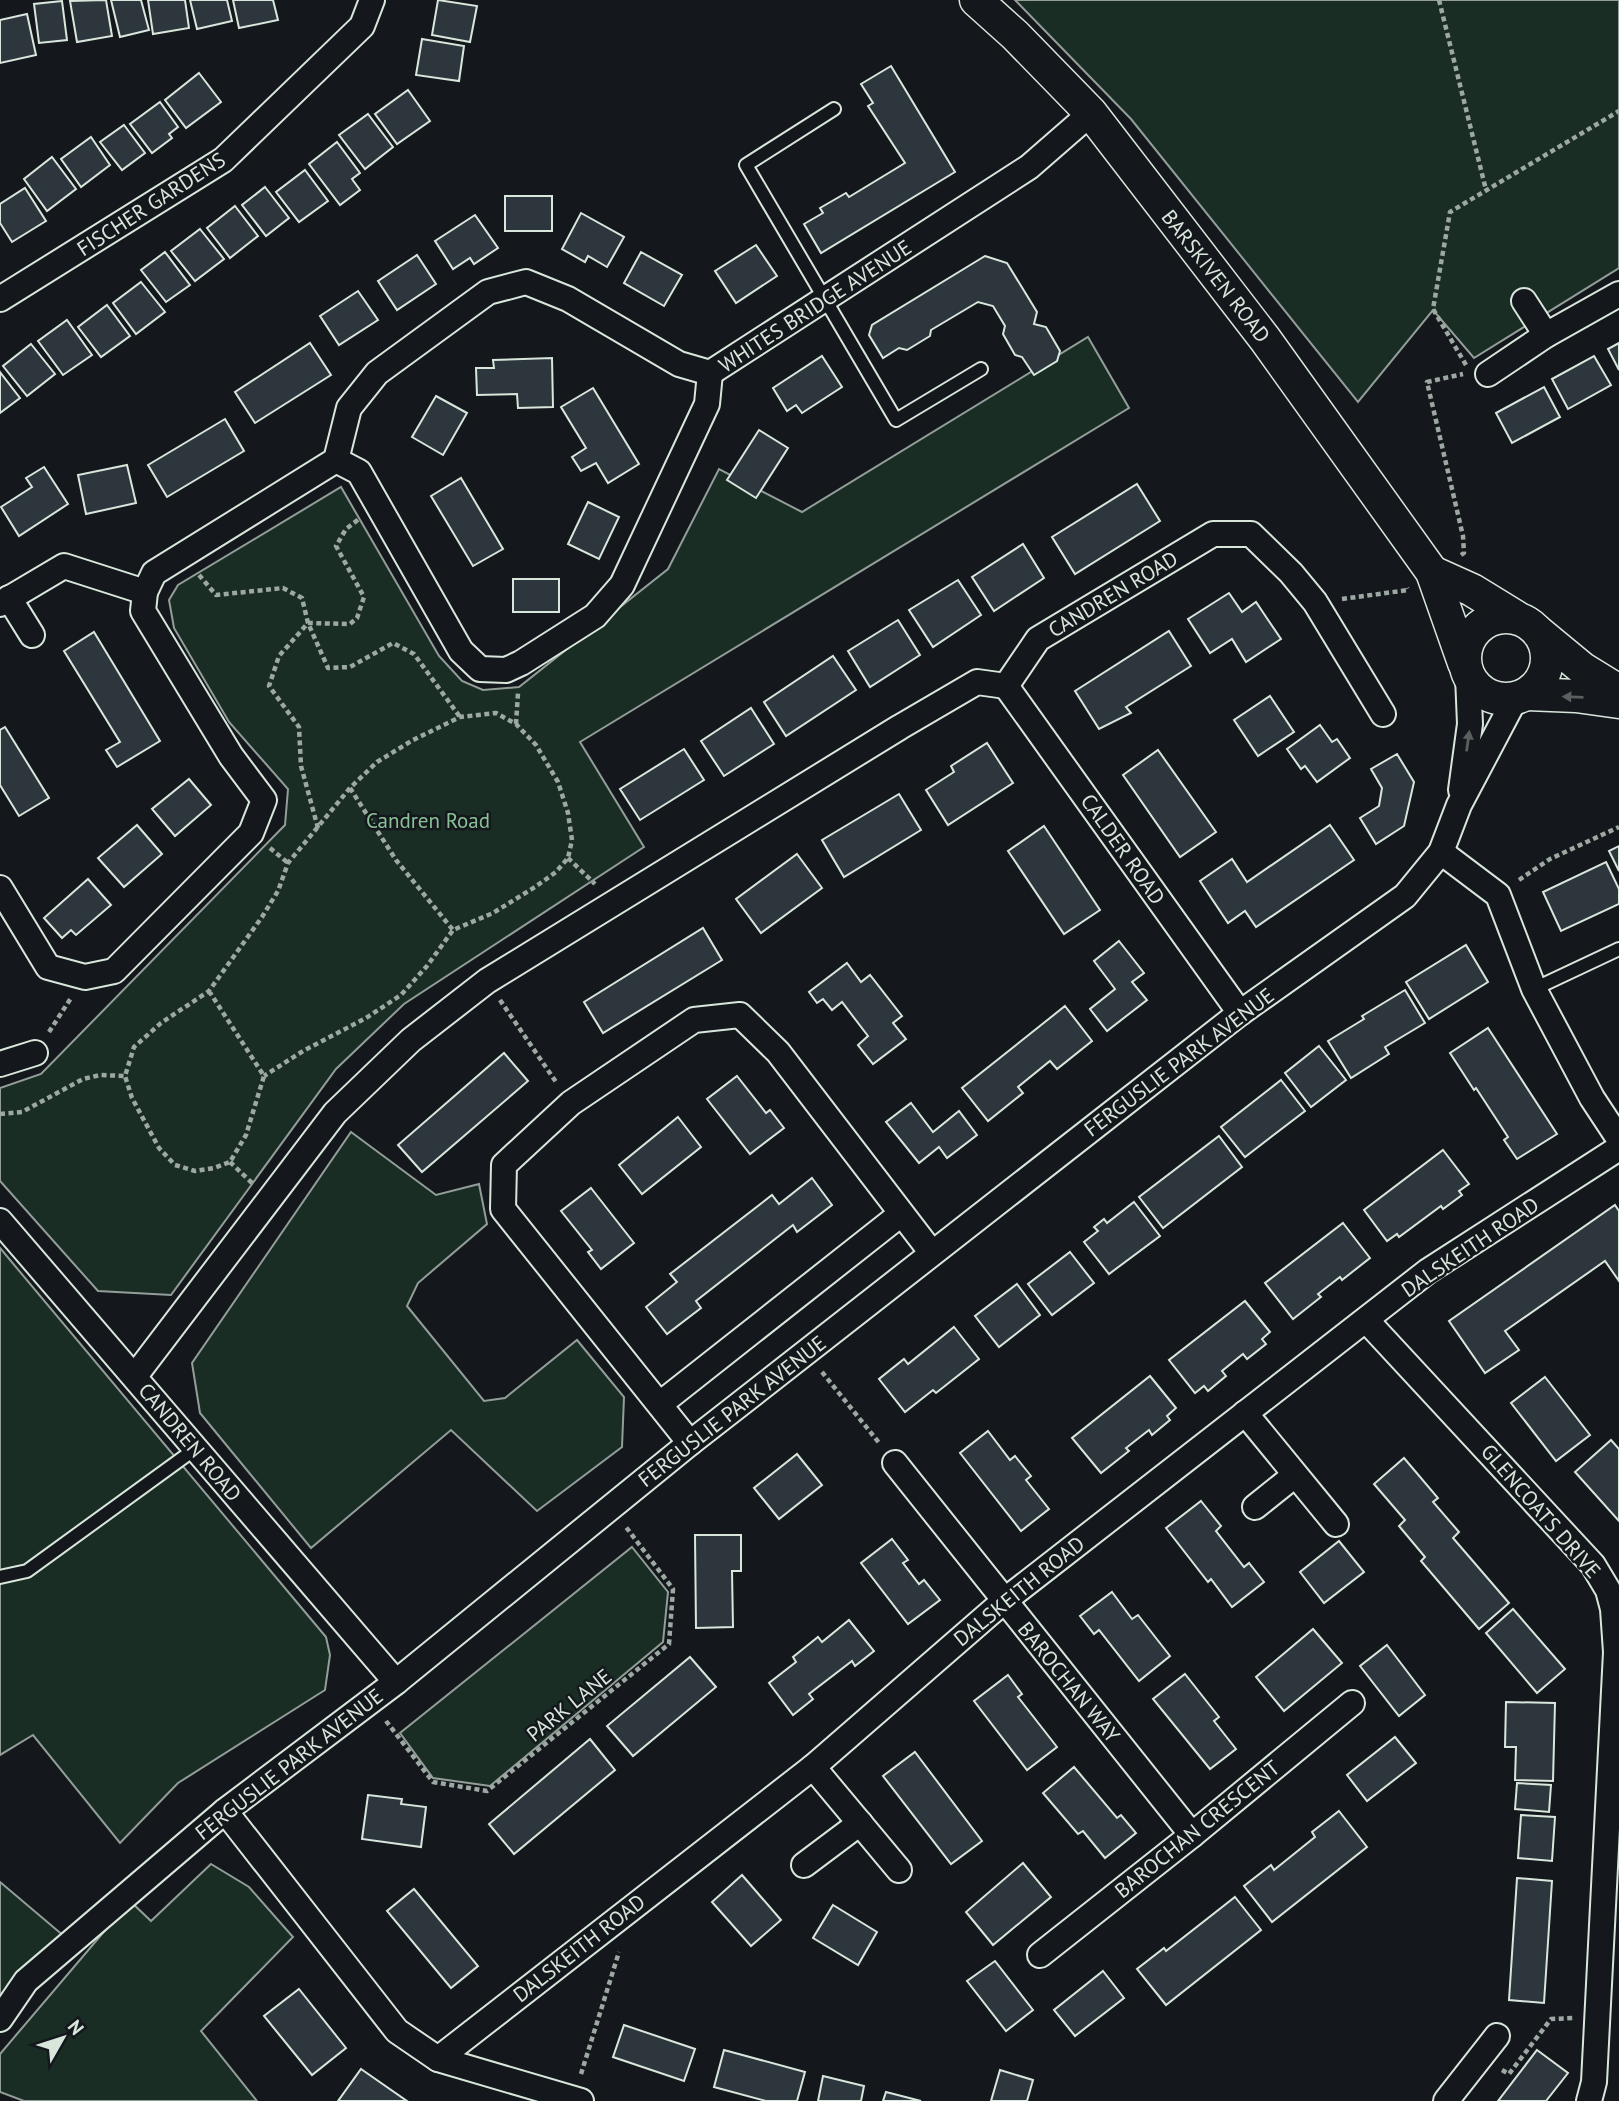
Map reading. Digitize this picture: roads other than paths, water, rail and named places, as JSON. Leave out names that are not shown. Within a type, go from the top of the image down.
[{"type":"street","name":"FISCHER GARDENS","points":[[0,299],[223,160],[362,26],[372,0]]},
{"type":"street","name":"BARSKIVEN ROAD","points":[[976,0],[1015,35],[1091,113],[1265,339],[1428,566],[1466,670]]},
{"type":"street","name":"WHITES BRIDGE AVENUE","points":[[337,460],[349,408],[377,373],[488,292],[526,282],[568,299],[679,364],[710,373],[1029,167],[1091,113]]},
{"type":"street","points":[[1488,374],[1546,335],[1619,294]]},
{"type":"street","points":[[1524,301],[1546,335]]},
{"type":"street","points":[[0,888],[48,967],[85,977],[114,971],[251,834],[264,800],[230,756],[143,611],[145,592],[154,573],[337,460],[359,472],[461,651],[480,669],[506,670],[595,616],[622,585],[707,404],[710,373]]},
{"type":"street","name":"CANDREN ROAD","points":[[396,1682],[135,1376],[335,1113],[411,1040],[487,981],[612,902],[977,682],[1006,685],[1038,639],[1213,534],[1251,534],[1291,573],[1315,602],[1383,714]]},
{"type":"street","points":[[32,635],[5,601],[64,566],[145,592]]},
{"type":"street","points":[[1428,566],[1526,624],[1583,670],[1619,691]]},
{"type":"street","points":[[1521,696],[1538,684],[1545,672],[1545,645],[1526,624],[1503,616],[1489,619],[1469,637],[1465,650],[1466,670],[1476,687],[1487,695],[1501,699],[1521,696],[1576,696],[1619,702]]},
{"type":"street","name":"FERGUSLIE PARK AVENUE","points":[[1459,805],[1470,724],[1466,670]]},
{"type":"street","name":"CALDER ROAD","points":[[1006,685],[1240,1013]]},
{"type":"street","name":"FERGUSLIE PARK AVENUE","points":[[0,2019],[26,1981],[225,1811],[396,1682],[690,1443],[1240,1013],[1405,896],[1441,852],[1459,805],[1521,696]]},
{"type":"street","points":[[1441,852],[1498,895],[1534,989],[1592,1098],[1619,1139]]},
{"type":"street","points":[[690,1443],[503,1209],[504,1165],[570,1103],[694,1020],[740,1015],[778,1052],[932,1253]]},
{"type":"street","points":[[0,1064],[34,1053]]},
{"type":"street","name":"DALSKEITH ROAD","points":[[438,2059],[813,1766],[1004,1601],[1428,1271],[1619,1148]]},
{"type":"street","points":[[660,1404],[901,1214]]},
{"type":"street","points":[[0,1221],[135,1376]]},
{"type":"street","name":"GLENCOATS DRIVE","points":[[1366,1320],[1593,1565],[1608,1590],[1613,1609],[1616,1652],[1612,1871],[1594,2082],[1589,2101]]},
{"type":"street","points":[[1245,1413],[1336,1524]]},
{"type":"street","name":"BAROCHAN WAY","points":[[895,1463],[1192,1835]]},
{"type":"street","points":[[1255,1507],[1295,1475]]},
{"type":"street","name":"BAROCHAN CRESCENT","points":[[1040,1955],[1192,1835],[1352,1703]]},
{"type":"street","points":[[813,1766],[899,1870]]},
{"type":"street","points":[[225,1811],[397,2031],[438,2059],[577,2100]]},
{"type":"street","points":[[804,1865],[860,1823]]},
{"type":"street","points":[[1446,2101],[1497,2036]]},
{"type":"lane","points":[[834,109],[746,165],[896,420],[981,369]]},
{"type":"lane","points":[[1534,989],[1619,949]]},
{"type":"lane","points":[[0,1577],[27,1571],[195,1449]]},
{"type":"park label","name":"Candren Road","points":[[428,820]]}]
